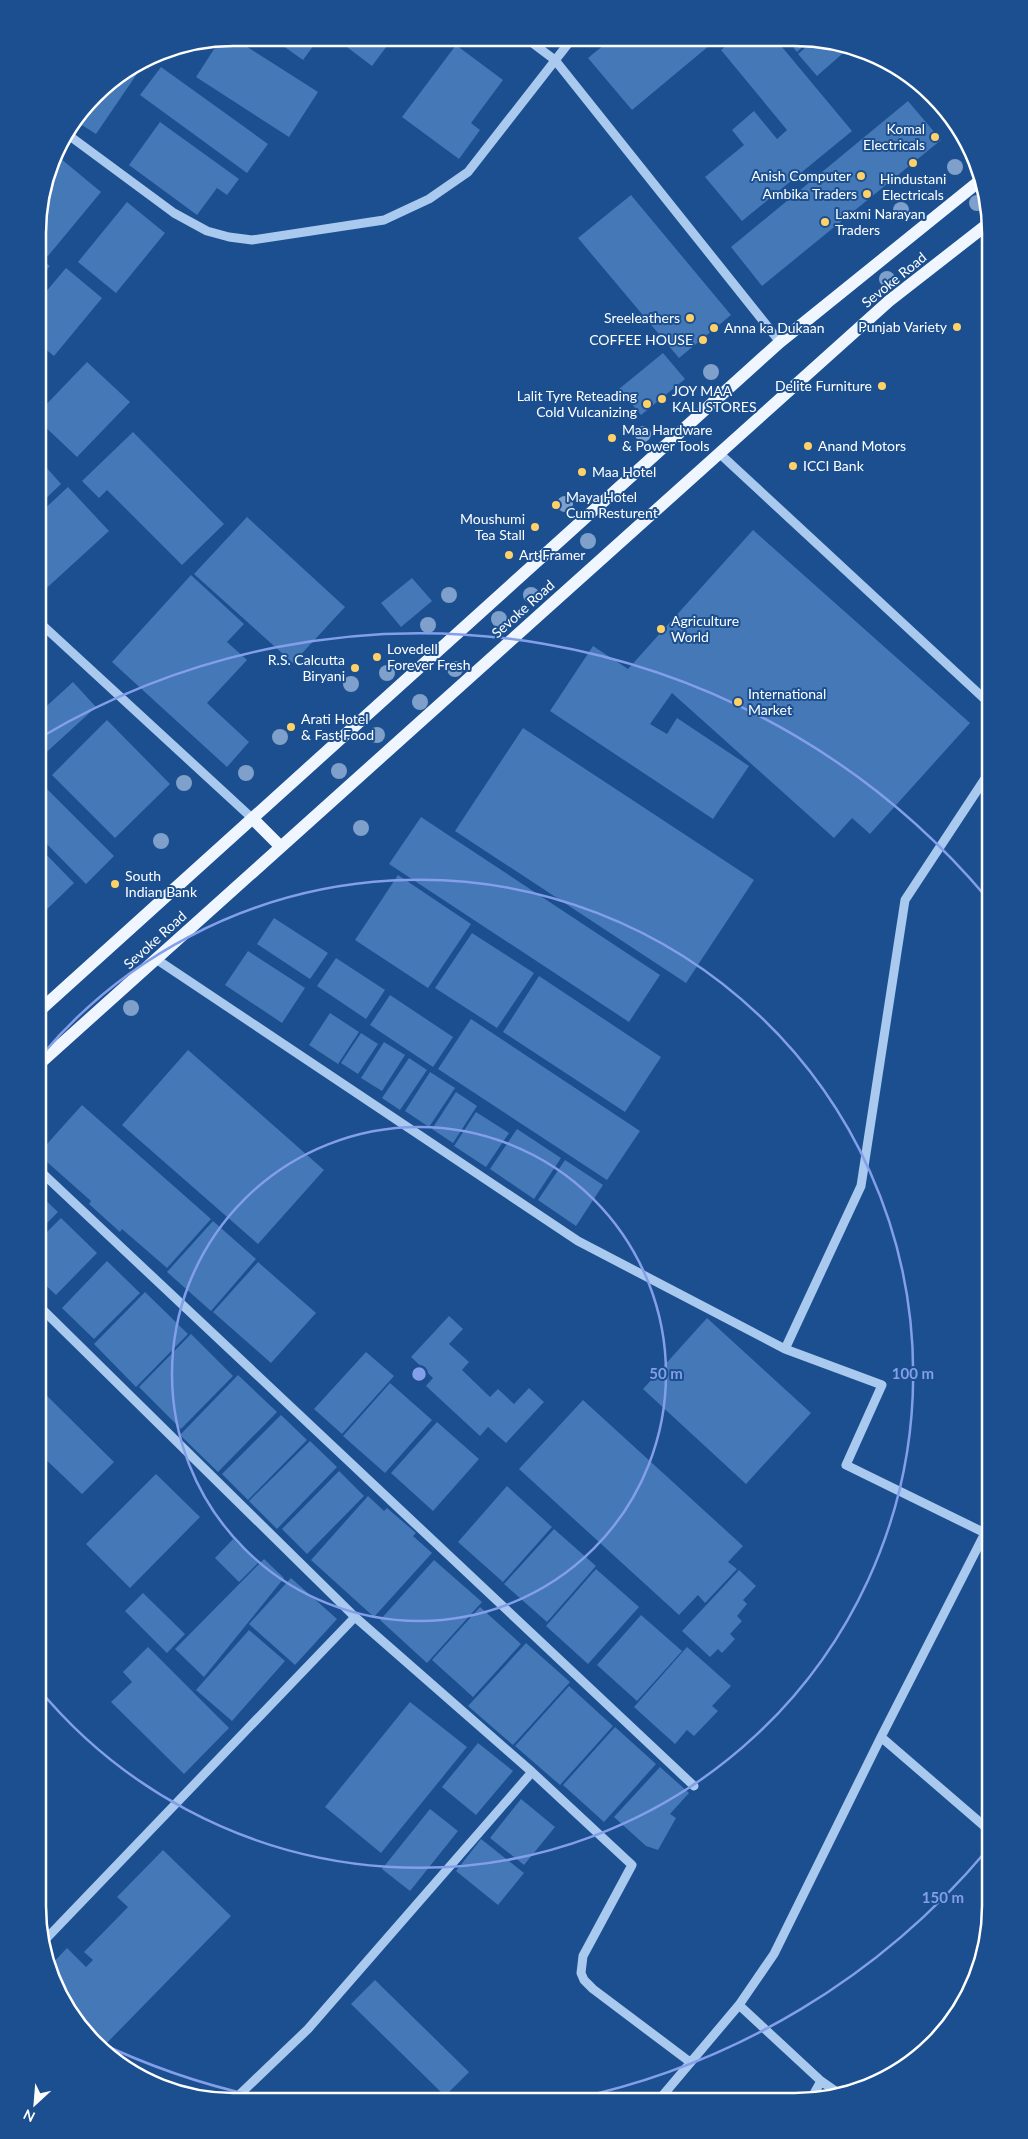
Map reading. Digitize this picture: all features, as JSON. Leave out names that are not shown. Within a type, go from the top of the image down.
[{"type":"main road","name":"Sevoke Road","points":[[46,1005],[780,342],[975,186]]},
{"type":"main road","name":"Sevoke Road","points":[[46,1057],[889,301],[982,229]]},
{"type":"main road","points":[[253,819],[281,847]]},
{"type":"street","points":[[536,46],[555,60],[780,342]]},
{"type":"street","points":[[73,137],[174,213],[207,231],[229,237],[252,240],[384,220],[429,199],[468,172],[566,46]]},
{"type":"street","points":[[719,453],[982,697]]},
{"type":"street","points":[[46,628],[253,819]]},
{"type":"street","points":[[784,1350],[861,1186],[905,900],[982,783]]},
{"type":"street","points":[[156,959],[578,1241],[784,1350],[882,1385],[846,1465],[982,1531]]},
{"type":"street","points":[[46,1177],[694,1786]]},
{"type":"street","points":[[46,1313],[355,1617],[532,1772],[632,1865],[583,1956],[580,1973],[584,1980],[690,2062]]},
{"type":"street","points":[[665,2093],[740,2005],[774,1954],[982,1538]]},
{"type":"street","points":[[49,1936],[355,1617]]},
{"type":"street","points":[[881,1738],[982,1823]]},
{"type":"street","points":[[241,2093],[308,2029],[532,1772]]},
{"type":"street","points":[[740,2005],[821,2081],[832,2089]]},
{"type":"street","points":[[815,2091],[821,2081]]},
{"type":"building","points":[[246,46],[318,92],[289,137],[196,77],[215,47]]},
{"type":"building","points":[[283,46],[313,46],[303,60]]},
{"type":"building","points":[[346,46],[387,46],[372,66]]},
{"type":"building","points":[[455,46],[503,80],[471,123],[480,130],[459,159],[402,117]]},
{"type":"building","points":[[603,46],[709,46],[632,110],[588,58]]},
{"type":"building","points":[[726,46],[781,46],[852,131],[742,221],[705,177],[744,145],[732,130],[754,111],[777,139],[787,130],[721,50]]},
{"type":"building","points":[[792,46],[803,47],[797,52]]},
{"type":"building","points":[[806,47],[843,53],[817,76],[798,54]]},
{"type":"building","points":[[161,67],[268,144],[247,173],[140,95]]},
{"type":"building","points":[[138,72],[96,134],[81,125],[101,101],[119,85]]},
{"type":"building","points":[[908,101],[941,140],[762,286],[731,247]]},
{"type":"building","points":[[160,122],[239,179],[227,195],[217,188],[197,215],[129,165]]},
{"type":"building","points":[[62,159],[101,192],[48,256],[46,254],[46,233],[48,209],[56,173]]},
{"type":"building","points":[[631,195],[731,315],[679,358],[578,238]]},
{"type":"building","points":[[127,202],[165,233],[116,293],[78,262]]},
{"type":"building","points":[[66,268],[102,298],[54,356],[46,350],[46,292]]},
{"type":"building","points":[[663,353],[685,379],[641,415],[619,389]]},
{"type":"building","points":[[87,362],[130,402],[77,457],[46,428],[46,405]]},
{"type":"building","points":[[133,432],[224,524],[182,565],[107,490],[99,498],[82,481]]},
{"type":"building","points":[[46,467],[61,484],[46,498]]},
{"type":"building","points":[[68,487],[109,531],[46,589],[46,507]]},
{"type":"building","points":[[247,517],[345,607],[293,663],[194,574]]},
{"type":"building","name":"International Market","points":[[753,530],[970,723],[870,834],[852,818],[834,838],[672,693],[650,724],[667,734],[677,718],[749,766],[713,819],[550,711],[593,646],[628,669]]},
{"type":"building","points":[[191,575],[244,624],[227,642],[247,660],[207,703],[249,742],[227,767],[112,662]]},
{"type":"building","points":[[412,578],[432,601],[401,627],[381,603]]},
{"type":"building","points":[[73,682],[96,707],[46,753],[46,707]]},
{"type":"building","points":[[107,720],[170,784],[115,838],[52,775]]},
{"type":"building","points":[[523,728],[754,880],[686,983],[455,831]]},
{"type":"building","points":[[46,788],[114,856],[86,884],[46,843]]},
{"type":"building","points":[[421,817],[660,975],[629,1022],[389,864]]},
{"type":"building","points":[[46,854],[74,883],[46,910]]},
{"type":"building","points":[[398,875],[471,924],[428,988],[355,940]]},
{"type":"building","points":[[274,918],[328,953],[310,979],[257,944]]},
{"type":"building","points":[[472,933],[534,973],[497,1028],[435,988]]},
{"type":"building","points":[[248,951],[305,988],[282,1023],[225,985]]},
{"type":"building","points":[[336,958],[385,990],[366,1019],[317,986]]},
{"type":"building","points":[[539,976],[661,1057],[625,1112],[503,1032]]},
{"type":"building","points":[[390,995],[453,1037],[433,1067],[370,1025]]},
{"type":"building","points":[[330,1013],[359,1032],[338,1064],[309,1045]]},
{"type":"building","points":[[471,1019],[640,1131],[607,1180],[438,1069]]},
{"type":"building","points":[[361,1033],[378,1044],[358,1074],[341,1063]]},
{"type":"building","points":[[384,1042],[405,1055],[382,1091],[361,1078]]},
{"type":"building","points":[[188,1050],[324,1170],[258,1244],[122,1125]]},
{"type":"building","points":[[409,1058],[427,1070],[400,1110],[382,1098]]},
{"type":"building","points":[[430,1072],[455,1088],[429,1127],[405,1111]]},
{"type":"building","points":[[456,1092],[477,1106],[453,1143],[432,1129]]},
{"type":"building","points":[[82,1105],[211,1219],[167,1268],[122,1229],[120,1232],[89,1204],[91,1201],[46,1161],[46,1145]]},
{"type":"building","points":[[476,1112],[509,1133],[486,1167],[454,1146]]},
{"type":"building","points":[[517,1129],[561,1158],[534,1199],[490,1169]]},
{"type":"building","points":[[565,1160],[603,1185],[576,1226],[538,1200]]},
{"type":"building","points":[[46,1201],[58,1212],[46,1224]]},
{"type":"building","points":[[61,1218],[97,1253],[56,1295],[46,1286],[46,1233]]},
{"type":"building","points":[[213,1221],[256,1259],[211,1311],[167,1272]]},
{"type":"building","points":[[107,1261],[140,1293],[94,1339],[62,1308]]},
{"type":"building","points":[[258,1262],[316,1313],[271,1363],[213,1312]]},
{"type":"building","points":[[145,1292],[188,1334],[136,1387],[94,1344]]},
{"type":"building","points":[[449,1316],[463,1329],[449,1344],[469,1362],[462,1370],[490,1397],[498,1389],[514,1404],[529,1388],[544,1402],[506,1443],[488,1427],[480,1436],[426,1386],[433,1378],[411,1357]]},
{"type":"building","points":[[707,1318],[811,1413],[746,1484],[643,1389]]},
{"type":"building","points":[[191,1334],[233,1376],[181,1429],[139,1387]]},
{"type":"building","points":[[366,1352],[394,1376],[342,1434],[314,1409]]},
{"type":"building","points":[[238,1375],[277,1412],[218,1472],[180,1435]]},
{"type":"building","points":[[390,1383],[432,1420],[385,1473],[343,1436]]},
{"type":"building","points":[[46,1395],[114,1462],[82,1494],[46,1460]]},
{"type":"building","points":[[583,1400],[743,1546],[728,1562],[737,1569],[705,1603],[698,1595],[679,1615],[519,1469]]},
{"type":"building","points":[[281,1415],[307,1440],[248,1500],[222,1474]]},
{"type":"building","points":[[437,1422],[479,1459],[433,1511],[391,1473]]},
{"type":"building","points":[[310,1441],[337,1467],[277,1529],[249,1501]]},
{"type":"building","points":[[339,1471],[364,1496],[307,1554],[282,1529]]},
{"type":"building","points":[[156,1474],[200,1517],[130,1588],[86,1544]]},
{"type":"building","points":[[507,1486],[552,1527],[503,1582],[458,1542]]},
{"type":"building","points":[[368,1496],[384,1511],[387,1508],[416,1533],[413,1536],[432,1553],[374,1617],[311,1560]]},
{"type":"building","points":[[554,1529],[596,1566],[547,1622],[504,1584]]},
{"type":"building","points":[[233,1539],[258,1563],[239,1582],[215,1558]]},
{"type":"building","points":[[264,1559],[284,1578],[204,1677],[175,1649]]},
{"type":"building","points":[[434,1560],[482,1602],[427,1663],[380,1620]]},
{"type":"building","points":[[596,1569],[639,1607],[588,1664],[546,1626]]},
{"type":"building","points":[[739,1570],[756,1586],[743,1600],[747,1604],[737,1616],[742,1621],[730,1634],[735,1639],[722,1653],[718,1649],[710,1657],[682,1631]]},
{"type":"building","points":[[291,1578],[337,1619],[295,1665],[249,1624]]},
{"type":"building","points":[[143,1593],[185,1634],[167,1653],[125,1611]]},
{"type":"building","points":[[480,1607],[521,1644],[473,1697],[432,1660]]},
{"type":"building","points":[[641,1615],[682,1651],[637,1701],[597,1665]]},
{"type":"building","points":[[249,1630],[285,1661],[232,1721],[196,1690]]},
{"type":"building","points":[[526,1643],[570,1682],[513,1745],[468,1706]]},
{"type":"building","points":[[148,1647],[229,1728],[184,1774],[111,1702],[132,1682],[123,1672]]},
{"type":"building","points":[[687,1647],[731,1686],[712,1706],[718,1711],[694,1736],[687,1730],[675,1744],[634,1707]]},
{"type":"building","points":[[569,1686],[613,1726],[560,1785],[515,1746]]},
{"type":"building","points":[[410,1702],[467,1747],[381,1853],[325,1807]]},
{"type":"building","points":[[615,1727],[656,1764],[604,1822],[563,1785]]},
{"type":"building","points":[[478,1743],[513,1771],[476,1815],[442,1787]]},
{"type":"building","points":[[660,1767],[689,1793],[670,1814],[676,1818],[658,1850],[646,1846],[614,1817]]},
{"type":"building","points":[[521,1799],[555,1827],[524,1865],[490,1838]]},
{"type":"building","points":[[430,1809],[458,1831],[410,1891],[382,1869]]},
{"type":"building","points":[[481,1839],[524,1873],[498,1905],[456,1871]]},
{"type":"building","points":[[163,1850],[231,1916],[107,2043],[85,2020],[71,1999],[55,1961],[67,1948],[86,1967],[93,1960],[84,1952],[128,1907],[117,1897]]},
{"type":"building","points":[[375,1980],[469,2072],[448,2093],[442,2093],[351,2004]]},
{"type":"place","name":"Komal Electricals","points":[[935,137]]},
{"type":"place","name":"Hindustani Electricals","points":[[913,163]]},
{"type":"place","name":"Anish Computer","points":[[861,176]]},
{"type":"place","name":"Ambika Traders","points":[[867,194]]},
{"type":"place","name":"Laxmi Narayan Traders","points":[[825,222]]},
{"type":"place","name":"Sreeleathers","points":[[690,318]]},
{"type":"place","name":"Punjab Variety","points":[[957,327]]},
{"type":"place","name":"Anna ka Dukaan","points":[[714,328]]},
{"type":"place","name":"COFFEE HOUSE","points":[[703,340]]},
{"type":"place","name":"Delite Furniture","points":[[882,386]]},
{"type":"place","name":"JOY MAA KALI STORES","points":[[662,399]]},
{"type":"place","name":"Lalit Tyre Reteading Cold Vulcanizing","points":[[647,404]]},
{"type":"place","name":"Maa Hardware & Power Tools","points":[[612,438]]},
{"type":"place","name":"Anand Motors","points":[[808,446]]},
{"type":"place","name":"ICCI Bank","points":[[793,466]]},
{"type":"place","name":"Maa Hotel","points":[[582,472]]},
{"type":"place","name":"Maya Hotel Cum Resturent","points":[[556,505]]},
{"type":"place","name":"Moushumi Tea Stall","points":[[535,527]]},
{"type":"place","name":"Art Framer","points":[[509,555]]},
{"type":"place","name":"Agriculture World","points":[[661,629]]},
{"type":"place","name":"Lovedell Forever Fresh","points":[[377,657]]},
{"type":"place","name":"R.S. Calcutta Biryani","points":[[355,668]]},
{"type":"place","name":"International Market","points":[[738,702]]},
{"type":"place","name":"Arati Hotel & Fast Food","points":[[291,727]]},
{"type":"place","name":"South Indian Bank","points":[[115,884]]}]
